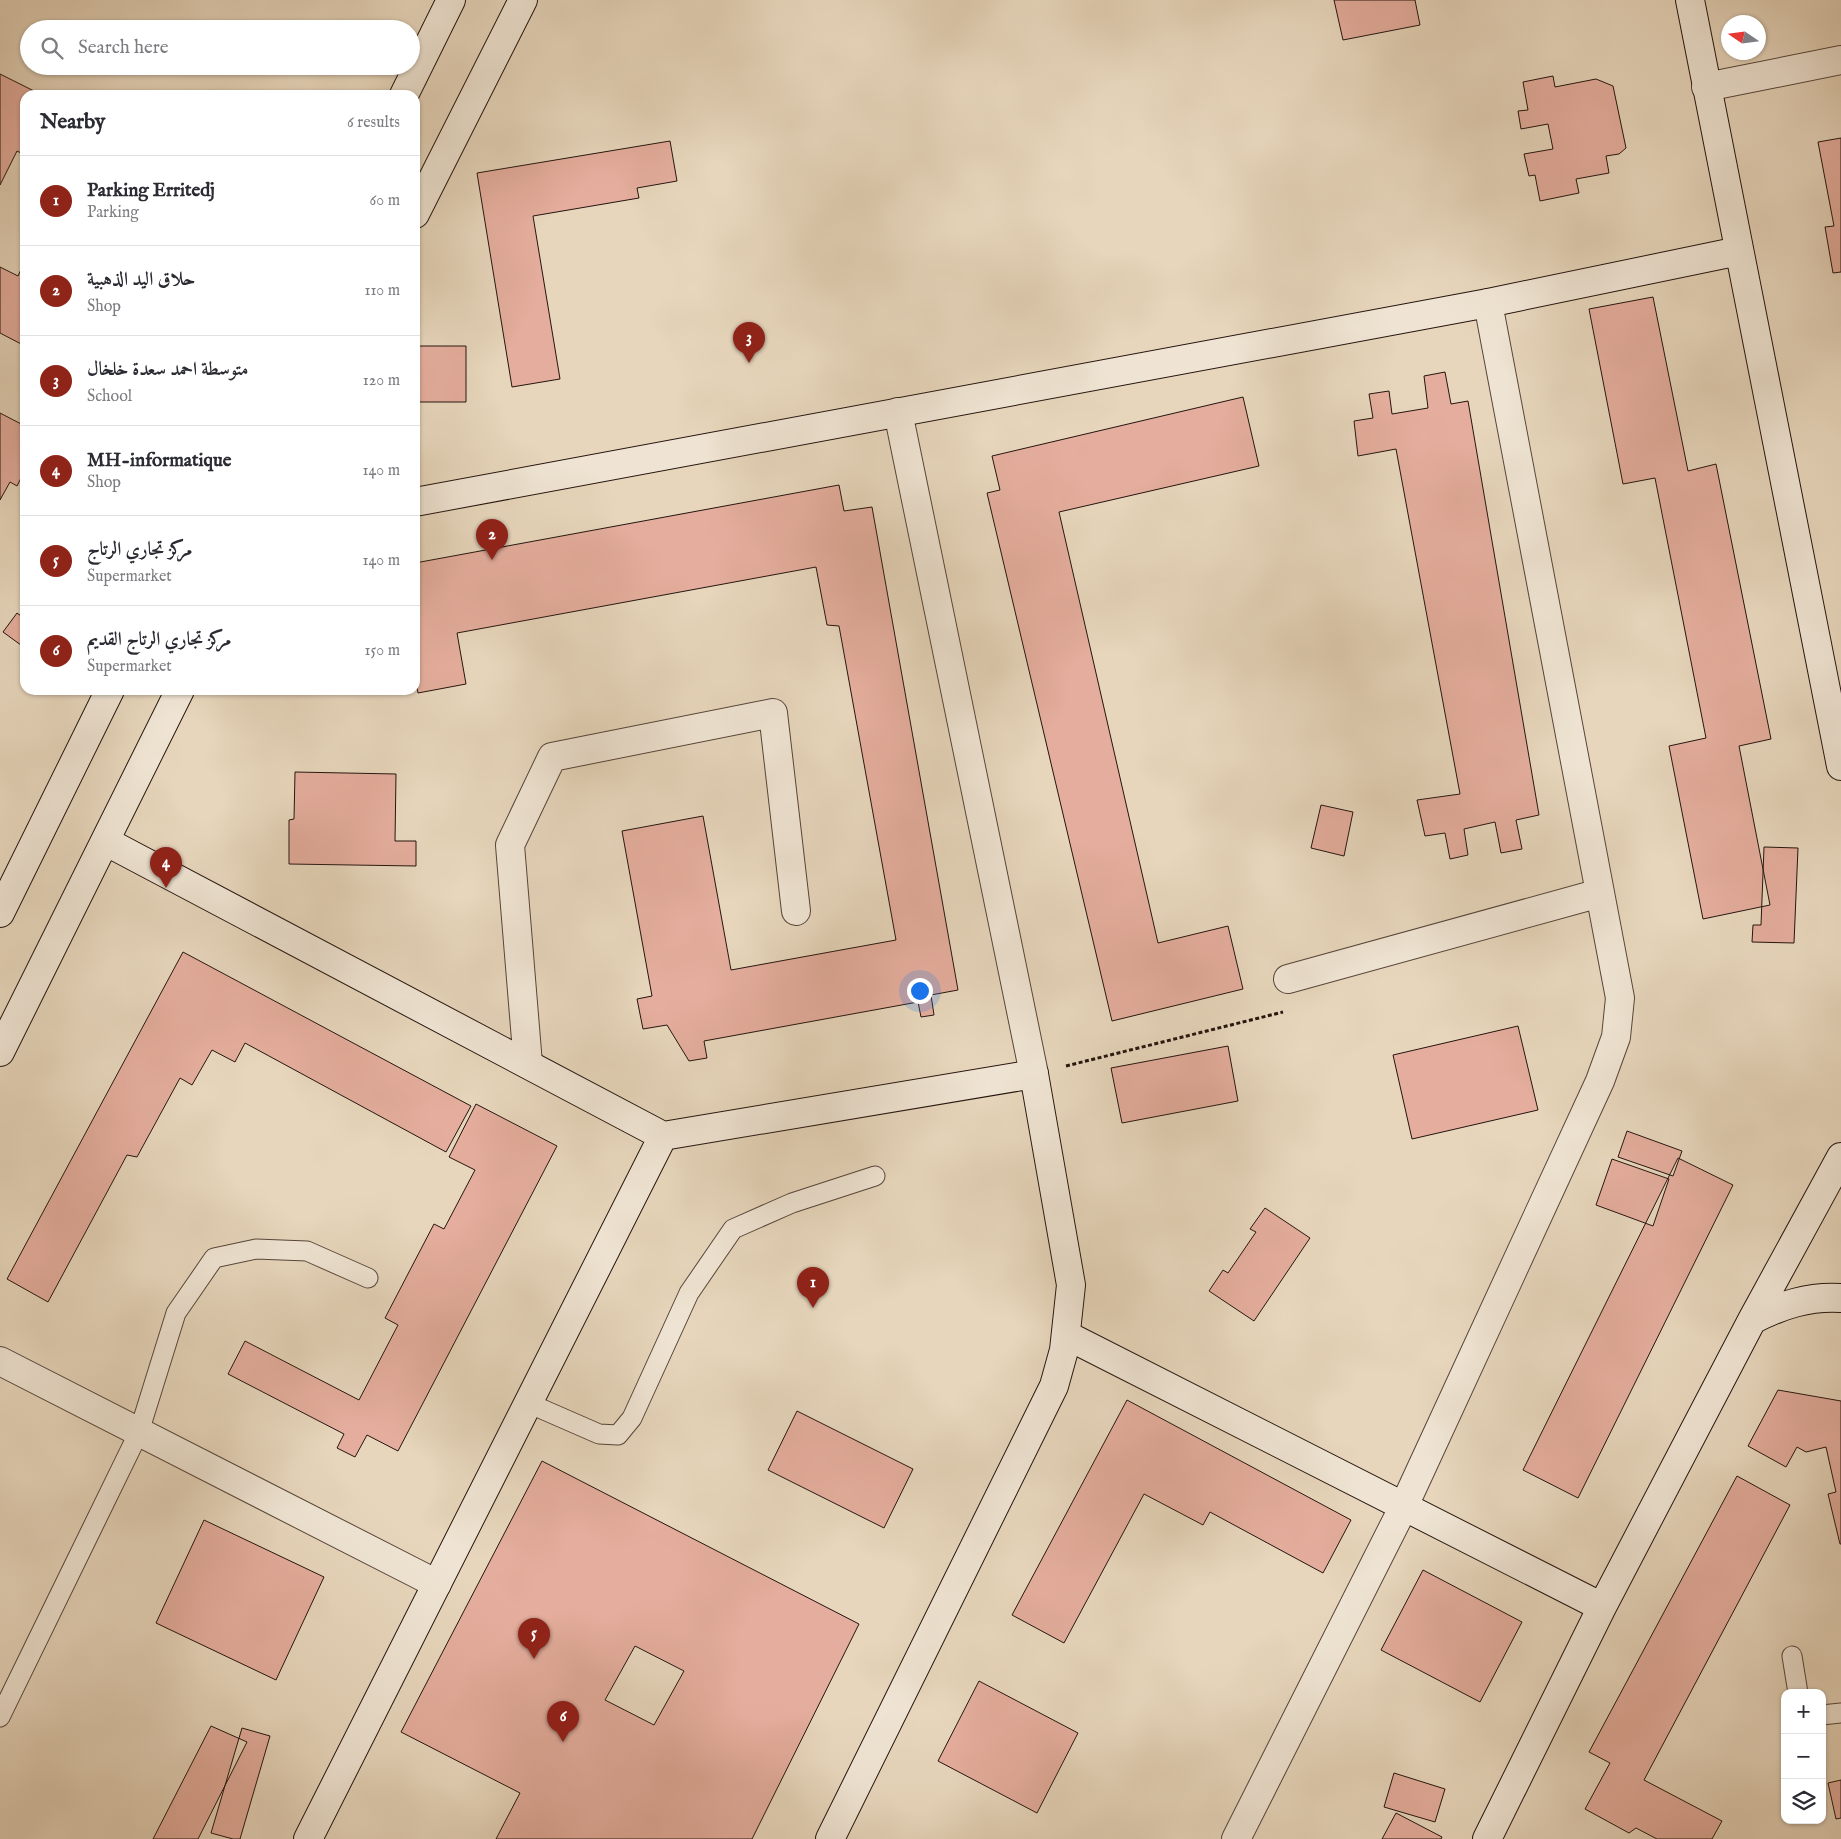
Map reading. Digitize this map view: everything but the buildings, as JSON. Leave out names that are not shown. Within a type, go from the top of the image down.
[{"type":"street","points":[[420,63],[451,0]]},
{"type":"street","points":[[420,204],[523,0]]},
{"type":"street","points":[[1690,0],[1841,766]]},
{"type":"street","points":[[1706,87],[1841,60]]},
{"type":"street","points":[[406,90],[414,75]]},
{"type":"street","points":[[420,501],[1488,303],[1739,251]]},
{"type":"street","points":[[1236,1839],[1404,1506],[1600,1081],[1616,1037],[1620,998],[1488,303]]},
{"type":"street","points":[[830,1839],[1054,1386],[1064,1350],[1071,1285],[1034,1074],[898,412]]},
{"type":"street","points":[[0,913],[108,695]]},
{"type":"street","points":[[0,1052],[178,695]]},
{"type":"street","points":[[528,1064],[510,845],[552,757],[773,713],[796,911]]},
{"type":"street","points":[[105,841],[663,1136],[1034,1074]]},
{"type":"street","points":[[1288,979],[1600,893]]},
{"type":"street","points":[[308,1839],[663,1136]]},
{"type":"street","points":[[1487,1839],[1602,1607],[1752,1320],[1841,1157]]},
{"type":"street","points":[[1752,1320],[1776,1308],[1802,1300],[1829,1297],[1841,1298]]},
{"type":"street","points":[[1066,1335],[1602,1607]]},
{"type":"street","points":[[0,1361],[437,1584]]},
{"type":"lane","points":[[528,1403],[599,1434],[618,1435],[632,1418],[689,1293],[733,1228],[792,1203],[875,1176]]},
{"type":"lane","points":[[0,1717],[139,1432],[176,1313],[214,1258],[256,1249],[307,1251],[368,1278]]},
{"type":"lane","points":[[1792,1656],[1797,1689]]},
{"type":"lane","points":[[1826,1715],[1841,1713]]},
{"type":"path","points":[[1034,1074],[1284,1012],[1288,979]]},
{"type":"place","name":"متوسطة احمد سعدة خلخال","points":[[749,363]]},
{"type":"place","name":"حلاق اليد الذهبية","points":[[492,560]]},
{"type":"place","name":"MH-informatique","points":[[166,888]]},
{"type":"place","name":"Parking Erritedj","points":[[813,1308]]},
{"type":"place","name":"مركز تجاري الرتاج","points":[[534,1659]]},
{"type":"place","name":"مركز تجاري الرتاج القديم","points":[[563,1742]]}]
